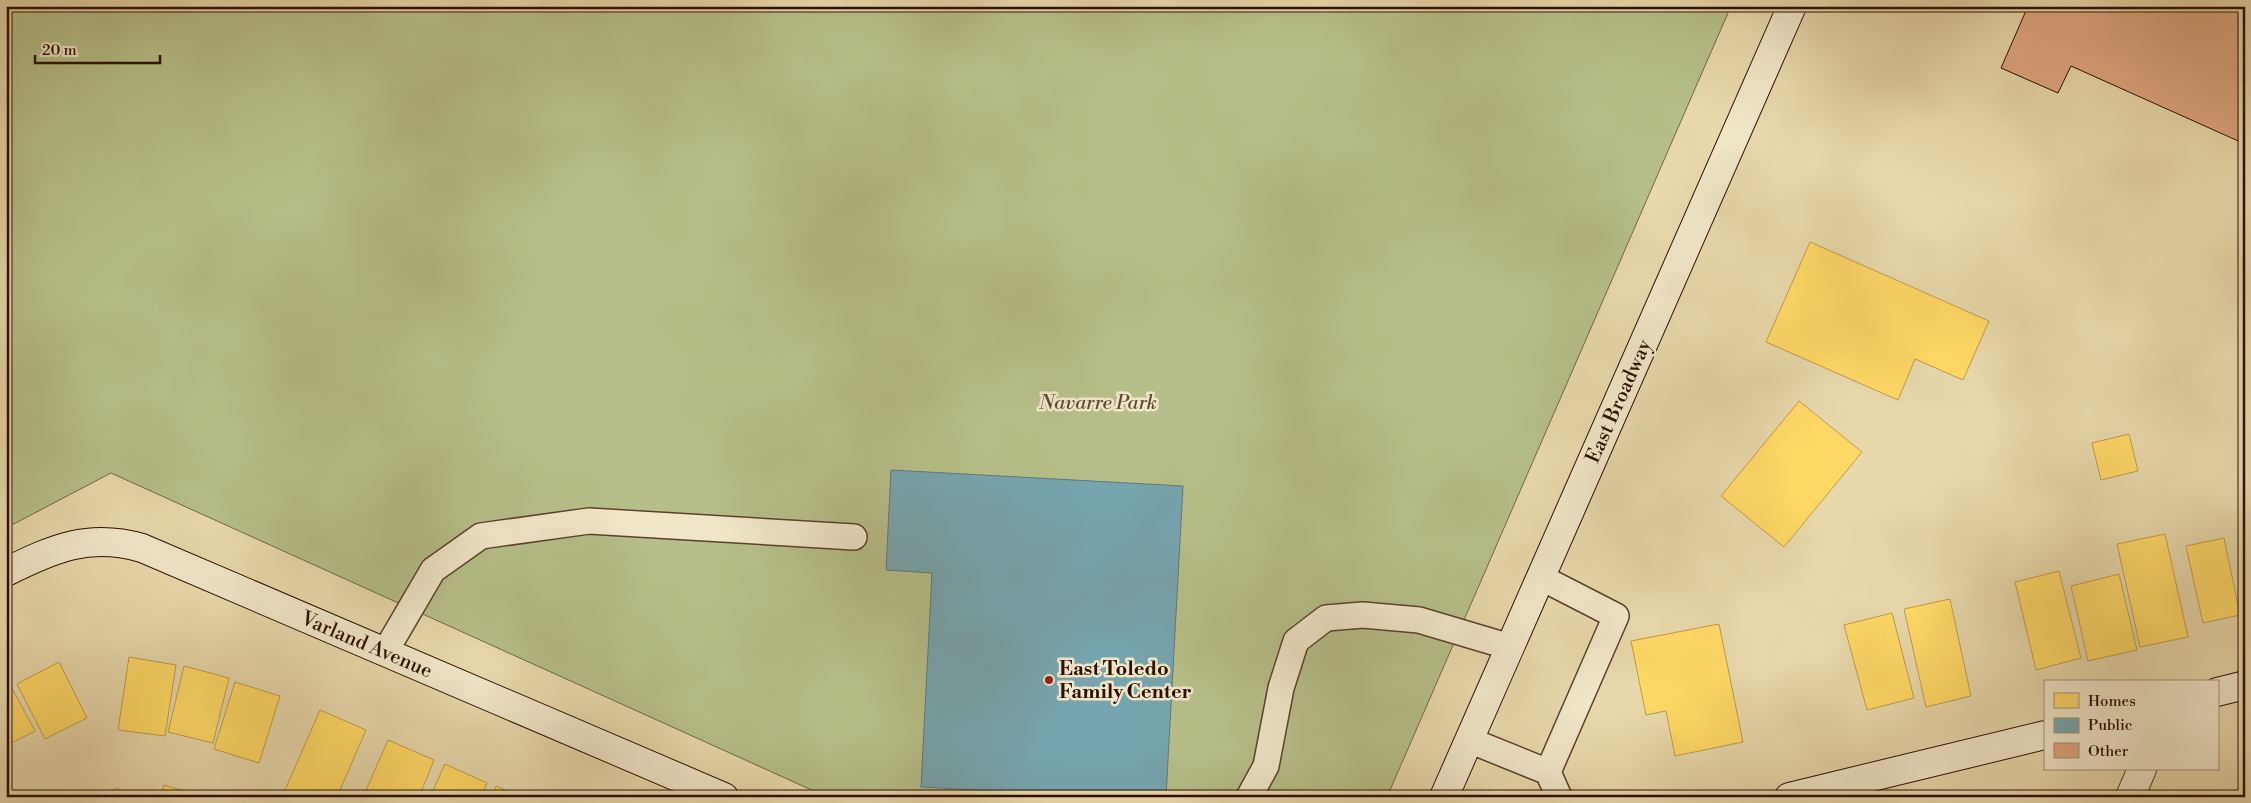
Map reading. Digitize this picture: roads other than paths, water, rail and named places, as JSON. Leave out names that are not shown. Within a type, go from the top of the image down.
[{"type":"street","name":"East Broadway","points":[[1444,797],[1792,6]]},
{"type":"street","name":"Varland Avenue","points":[[6,572],[45,552],[89,542],[121,542],[152,552],[724,797]]},
{"type":"street","points":[[2218,692],[2245,685]]},
{"type":"street","points":[[1789,797],[2044,734]]},
{"type":"street","points":[[2130,797],[2142,770]]},
{"type":"lane","points":[[385,652],[433,570],[481,536],[589,521],[854,537]]},
{"type":"lane","points":[[1540,577],[1616,616],[1548,772]]},
{"type":"lane","points":[[1249,797],[1266,766],[1281,688],[1296,641],[1326,618],[1363,616],[1418,620],[1510,646]]},
{"type":"lane","points":[[1469,740],[1548,772],[1559,797]]},
{"type":"place","name":"East Toledo Family Center","points":[[1049,680]]},
{"type":"park label","name":"Navarre Park","points":[[1098,402]]}]
